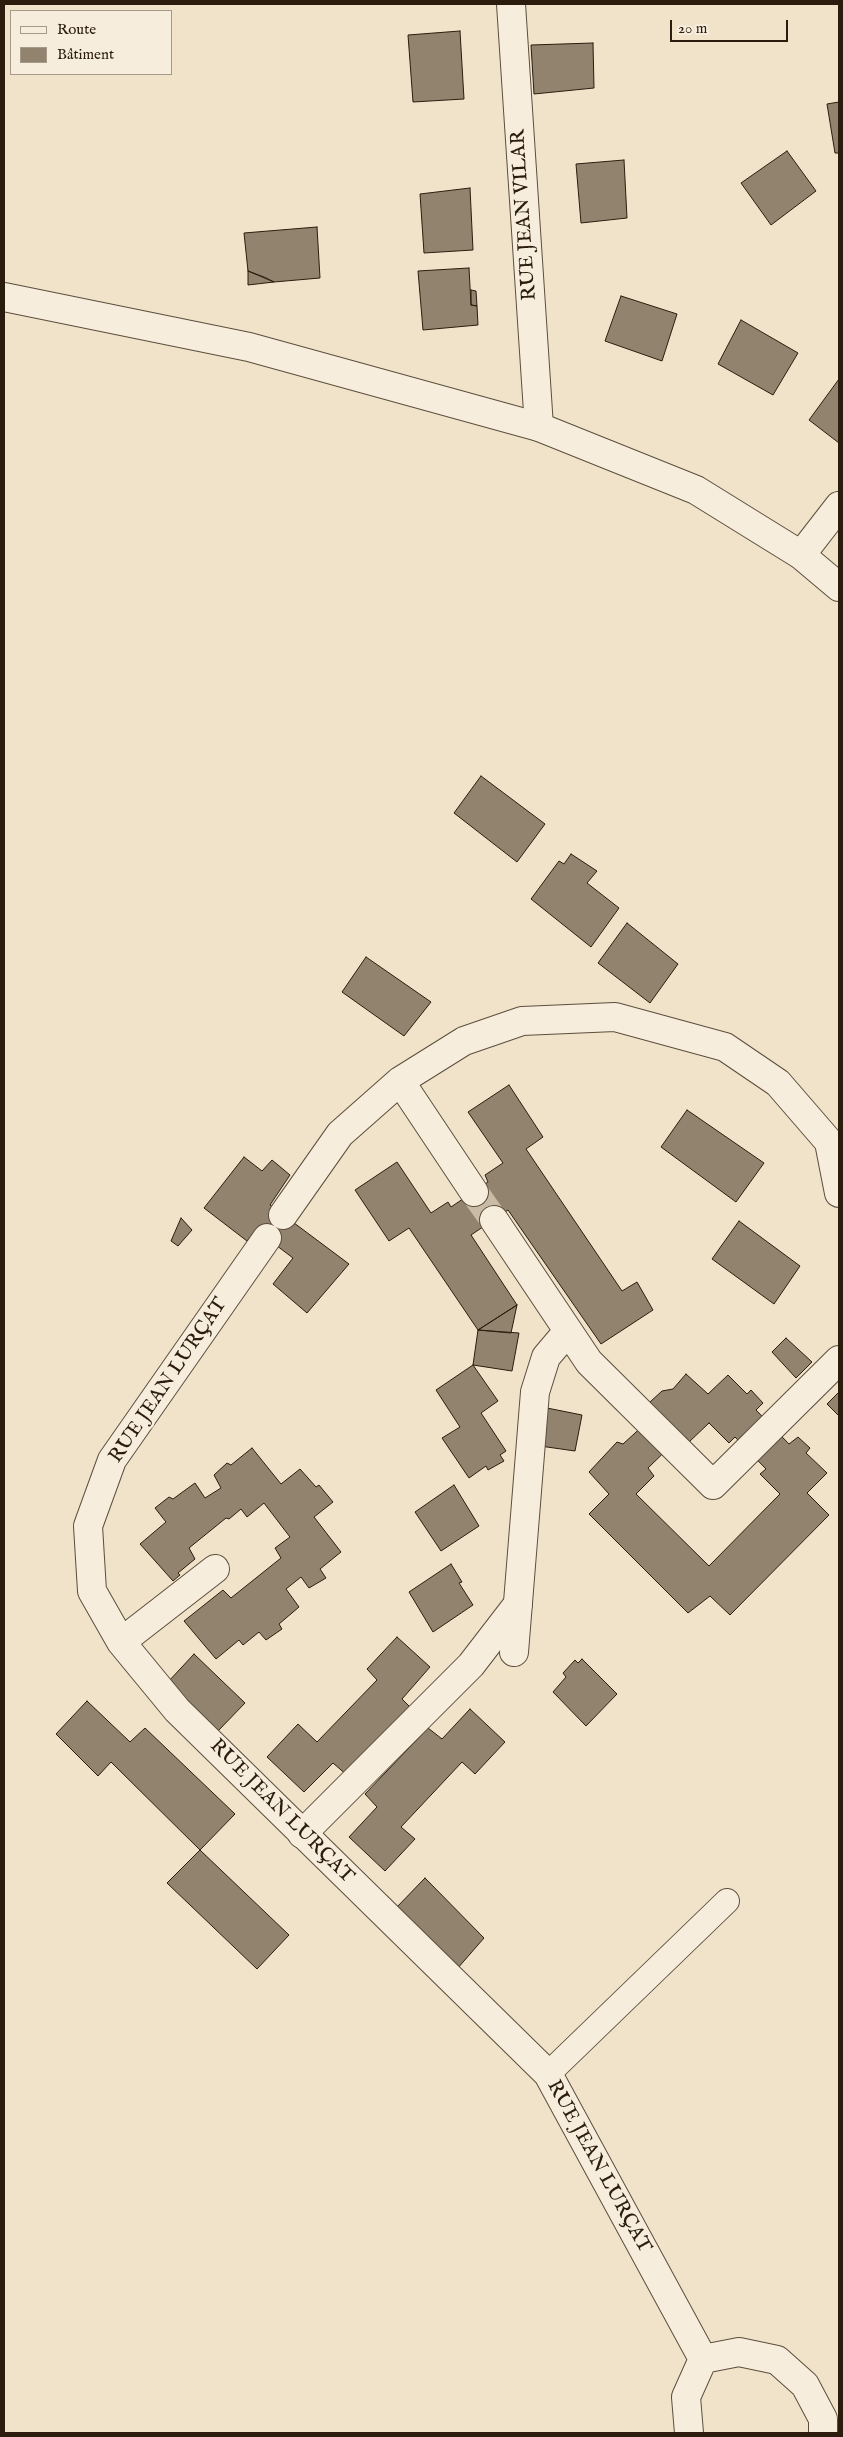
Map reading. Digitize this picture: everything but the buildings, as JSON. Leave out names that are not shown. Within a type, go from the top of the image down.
[{"type":"street","name":"RUE JEAN VILAR","points":[[511,4],[539,427]]},
{"type":"street","points":[[4,297],[249,347],[539,427],[696,490],[801,555],[839,587]]},
{"type":"street","points":[[801,555],[839,506]]},
{"type":"street","points":[[283,1215],[340,1134],[400,1081],[464,1041],[522,1021],[614,1017],[725,1047],[778,1082],[834,1139],[839,1193]]},
{"type":"street","points":[[400,1081],[474,1192]]},
{"type":"street","points":[[494,1220],[589,1362],[713,1485],[839,1360]]},
{"type":"street","name":"RUE JEAN LURÇAT","points":[[267,1238],[112,1460],[88,1526],[92,1591],[121,1642],[177,1710],[548,2074],[703,2359]]},
{"type":"street","points":[[514,1652],[535,1392],[546,1357],[568,1330]]},
{"type":"street","points":[[121,1642],[214,1569]]},
{"type":"street","points":[[302,1834],[471,1665],[518,1604]]},
{"type":"street","points":[[690,2433],[686,2398],[703,2359],[739,2352],[777,2360],[805,2385],[823,2420],[822,2433]]},
{"type":"lane","points":[[548,2074],[727,1901]]},
{"type":"tunnel","points":[[474,1192],[494,1220]]}]
